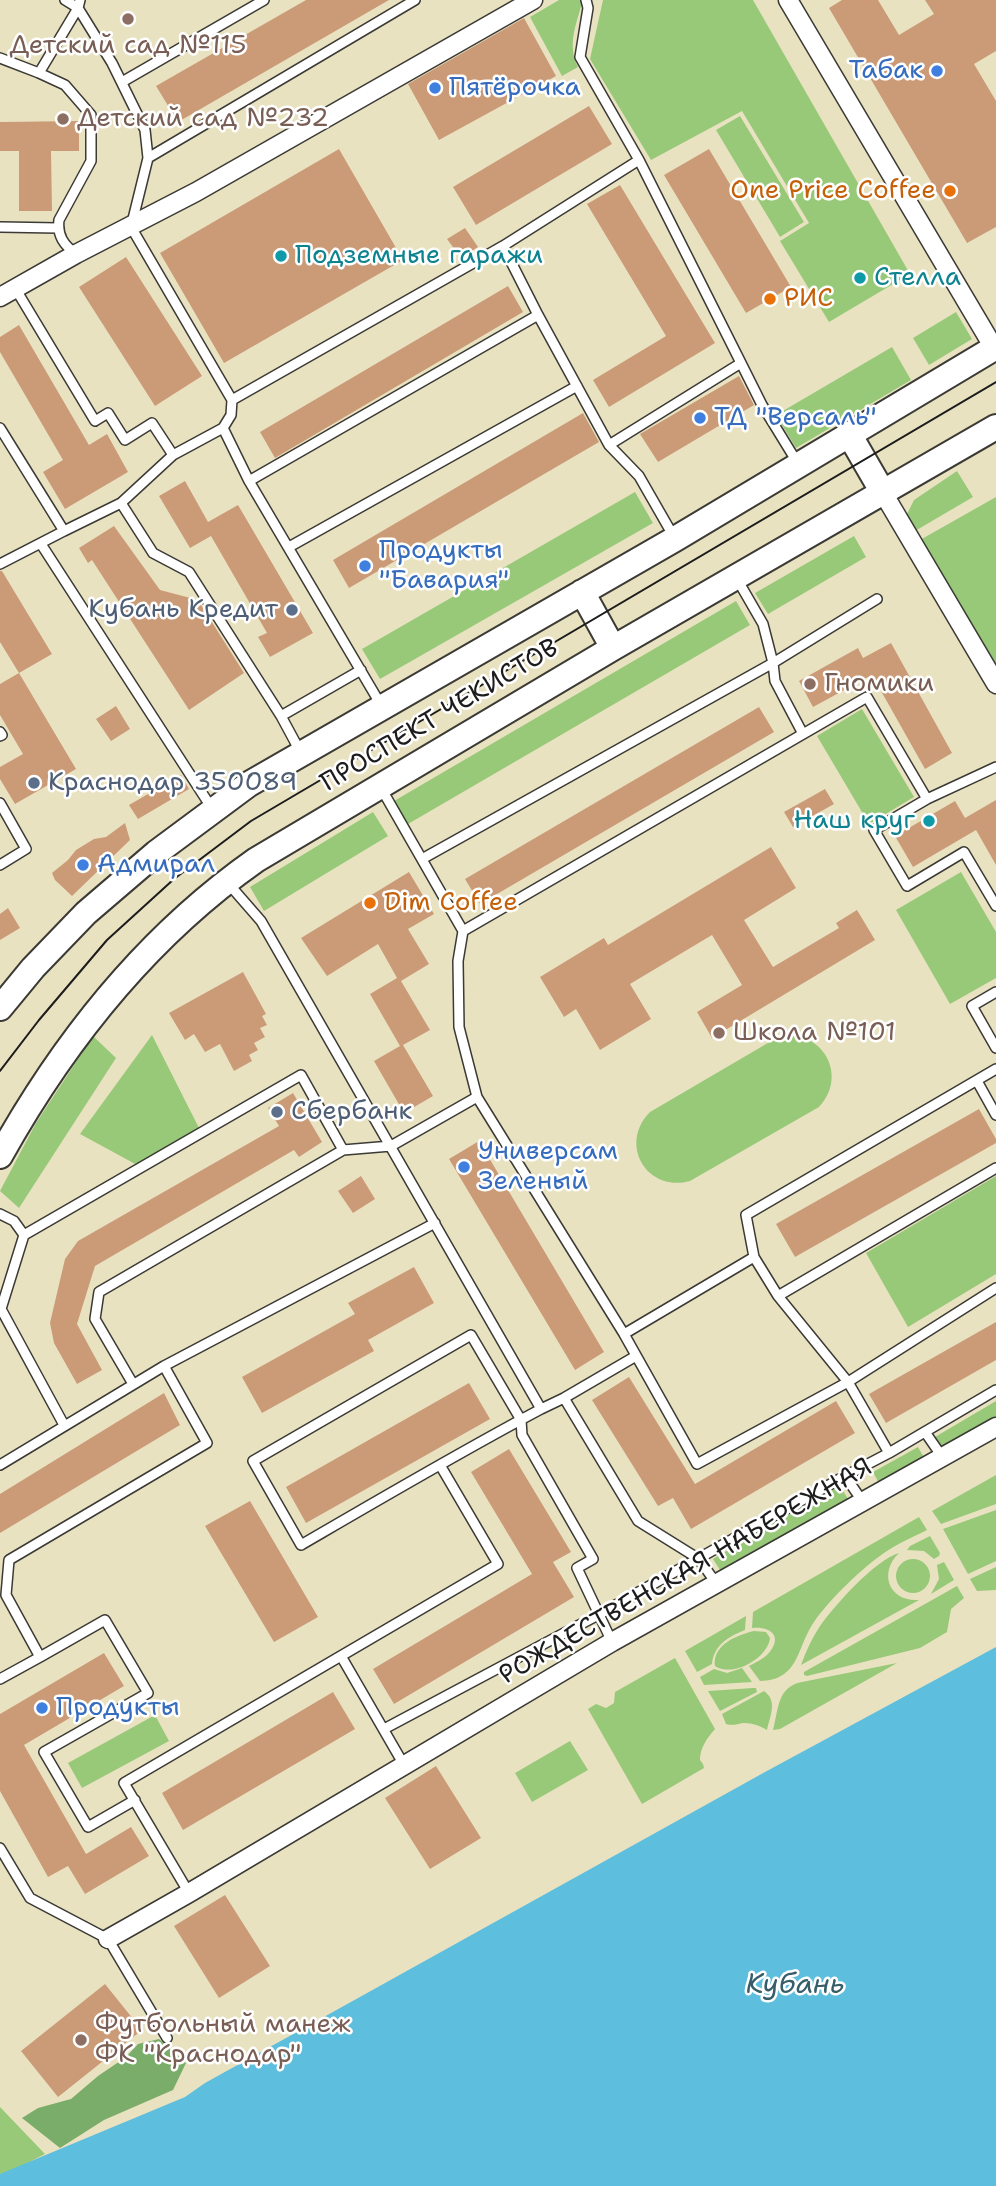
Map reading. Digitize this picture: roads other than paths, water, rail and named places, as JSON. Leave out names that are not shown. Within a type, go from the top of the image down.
[{"type":"main road","name":"ПРОСПЕКТ ЧЕКИСТОВ","points":[[0,1008],[33,968],[86,912],[212,810],[301,753],[675,539],[995,347]]},
{"type":"main road","name":"ПРОСПЕКТ ЧЕКИСТОВ","points":[[0,1156],[21,1118],[91,1017],[160,941],[226,881],[256,860],[613,648],[996,427]]},
{"type":"main road","points":[[849,434],[882,491]]},
{"type":"main road","points":[[582,592],[613,648]]},
{"type":"street","points":[[8,292],[196,192],[533,0]]},
{"type":"street","points":[[788,0],[995,347]]},
{"type":"street","points":[[882,491],[996,684]]},
{"type":"street","name":"РОЖДЕСТВЕНСКАЯ НАБЕРЕЖНАЯ","points":[[108,1939],[612,1642],[996,1427]]},
{"type":"lane","points":[[0,564],[121,503],[173,455],[223,428],[231,415],[232,400],[131,227],[148,158],[145,130],[79,4],[65,0]]},
{"type":"lane","points":[[122,82],[264,0]]},
{"type":"lane","points":[[148,158],[415,0]]},
{"type":"lane","points":[[586,0],[589,8],[580,57],[639,160],[762,405],[798,466]]},
{"type":"lane","points":[[39,73],[79,4]]},
{"type":"lane","points":[[0,58],[65,85],[91,115],[90,161],[58,228],[64,245],[76,254]]},
{"type":"lane","points":[[232,400],[503,246],[639,160]]},
{"type":"lane","points":[[0,227],[58,228]]},
{"type":"lane","points":[[503,246],[610,445],[639,476],[675,539]]},
{"type":"lane","points":[[8,292],[96,421],[108,413],[125,440],[152,423],[173,455]]},
{"type":"lane","points":[[249,481],[538,315]]},
{"type":"lane","points":[[610,445],[741,363]]},
{"type":"lane","points":[[289,547],[577,386]]},
{"type":"lane","points":[[0,428],[64,531]]},
{"type":"lane","points":[[223,428],[249,481],[382,707]]},
{"type":"lane","points":[[121,503],[152,553],[189,572],[281,716],[301,753]]},
{"type":"lane","points":[[41,544],[212,810]]},
{"type":"lane","points":[[736,578],[764,624],[775,681],[803,734]]},
{"type":"lane","points":[[422,859],[773,663],[877,599]]},
{"type":"lane","points":[[281,716],[361,670]]},
{"type":"lane","points":[[463,930],[867,697],[927,799]]},
{"type":"lane","points":[[996,767],[927,799],[874,830],[907,886],[964,852],[996,906]]},
{"type":"lane","points":[[380,786],[463,930],[458,961],[459,1027],[477,1097],[624,1334],[697,1464],[848,1382],[996,1288]]},
{"type":"lane","points":[[0,803],[26,849],[0,865]]},
{"type":"lane","points":[[226,881],[261,921],[541,1409]]},
{"type":"lane","points":[[996,992],[972,1006],[996,1048]]},
{"type":"lane","points":[[889,1453],[848,1382],[778,1296],[754,1256],[746,1215],[996,1069]]},
{"type":"lane","points":[[64,1425],[1,1309],[24,1235],[301,1075],[343,1150]]},
{"type":"lane","points":[[978,1081],[996,1115]]},
{"type":"lane","points":[[133,1384],[96,1319],[99,1292],[343,1150],[391,1146],[477,1097]]},
{"type":"lane","points":[[778,1296],[996,1168]]},
{"type":"lane","points":[[0,1214],[14,1221],[24,1235]]},
{"type":"lane","points":[[0,1465],[164,1366],[435,1223]]},
{"type":"lane","points":[[624,1334],[754,1256]]},
{"type":"lane","points":[[612,1642],[577,1569],[593,1559],[522,1436],[521,1420],[471,1335],[253,1461],[301,1545],[440,1465],[521,1420],[541,1409],[564,1398],[636,1356]]},
{"type":"lane","points":[[40,1657],[6,1595],[9,1560],[207,1443],[164,1366]]},
{"type":"lane","points":[[383,1729],[598,1615],[889,1453],[996,1390]]},
{"type":"lane","points":[[564,1398],[638,1521],[699,1559],[716,1583]]},
{"type":"lane","points":[[925,1432],[943,1458]]},
{"type":"lane","points":[[189,1893],[124,1783],[498,1564],[440,1465]]},
{"type":"lane","points":[[845,1476],[863,1502]]},
{"type":"lane","points":[[0,1679],[105,1619],[148,1693],[44,1752],[89,1827],[135,1800]]},
{"type":"lane","points":[[341,1656],[404,1765]]},
{"type":"lane","points":[[0,1848],[30,1898],[108,1939],[167,2038]]},
{"type":"water","name":"Кубань","points":[[996,1647],[996,2186],[0,2186],[0,2174],[185,2097],[205,2083],[765,1772]]},
{"type":"tram line","points":[[0,1071],[107,940],[174,879],[251,821],[996,382]]},
{"type":"place","name":"Детский сад №115","points":[[128,19]]},
{"type":"place","name":"Табак","points":[[937,71]]},
{"type":"place","name":"Пятёрочка","points":[[435,88]]},
{"type":"place","name":"Детский сад №232","points":[[63,119]]},
{"type":"place","name":"One Price Coffee","points":[[950,191]]},
{"type":"place","name":"Подземные гаражи","points":[[281,256]]},
{"type":"place","name":"Стелла","points":[[860,278]]},
{"type":"place","name":"РИС","points":[[770,299]]},
{"type":"place","name":"ТД \"Версаль\"","points":[[700,418]]},
{"type":"place","name":"Продукты \"Бавария\"","points":[[365,566]]},
{"type":"place","name":"Кубань Кредит","points":[[292,610]]},
{"type":"place","name":"Гномики","points":[[810,684]]},
{"type":"place","name":"Краснодар 350089","points":[[34,783]]},
{"type":"place","name":"Наш круг","points":[[929,821]]},
{"type":"place","name":"Адмирал","points":[[83,865]]},
{"type":"place","name":"Dim Coffee","points":[[370,903]]},
{"type":"place","name":"Школа №101","points":[[719,1033]]},
{"type":"place","name":"Сбербанк","points":[[277,1112]]},
{"type":"place","name":"Универсам Зеленый","points":[[464,1167]]},
{"type":"place","name":"Продукты","points":[[42,1708]]},
{"type":"place","name":"Футбольный манеж ФК \"Краснодар\"","points":[[81,2040]]}]
